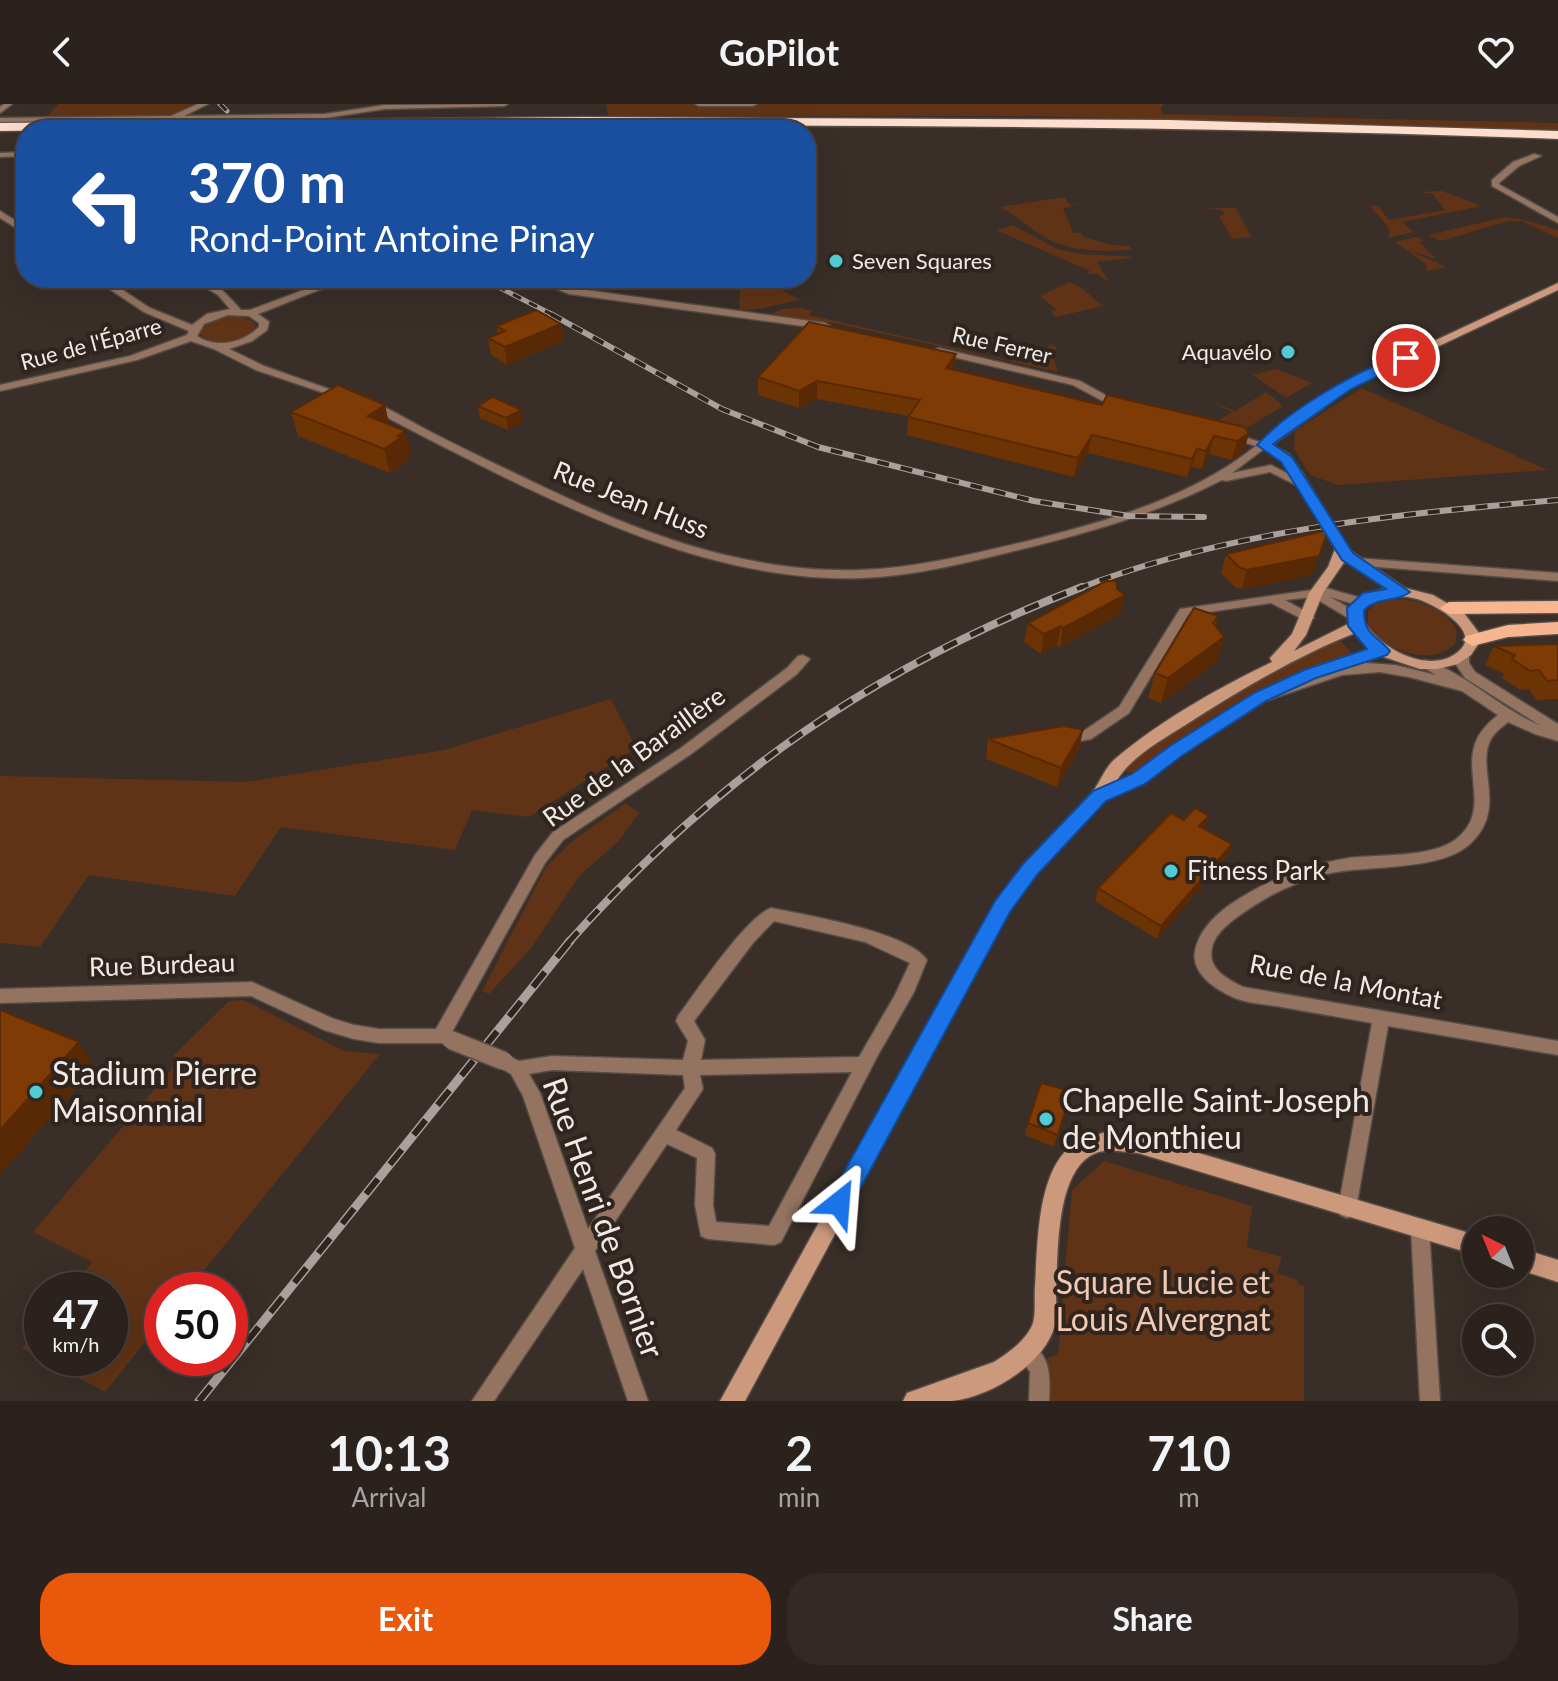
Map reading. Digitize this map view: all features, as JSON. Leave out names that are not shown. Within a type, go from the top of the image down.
[{"type":"highway","points":[[706,120],[1205,123],[1558,137]]},
{"type":"highway","points":[[816,124],[1146,127],[1558,137]]},
{"type":"highway","points":[[1425,135],[1558,148]]},
{"type":"main road","points":[[1239,684],[1355,621],[1365,599],[1364,579],[1295,477],[1285,457],[1264,445],[1348,385],[1558,286]]},
{"type":"main road","points":[[1342,549],[1356,562],[1402,592]]},
{"type":"main road","points":[[732,1401],[1003,906],[1030,869],[1099,796],[1117,766],[1152,739],[1281,655],[1297,638],[1316,593],[1339,565],[1342,549]]},
{"type":"main road","points":[[1365,599],[1402,592],[1449,608],[1461,618],[1467,648]]},
{"type":"main road","points":[[1449,608],[1558,607]]},
{"type":"main road","points":[[1355,621],[1370,643],[1381,651],[1425,664],[1440,663],[1508,631],[1558,628]]},
{"type":"main road","points":[[1099,796],[1138,779],[1260,697],[1310,674],[1381,651]]},
{"type":"main road","points":[[915,1401],[1002,1372],[1026,1352],[1043,1326],[1054,1190],[1066,1162],[1093,1144],[1122,1141],[1138,1144],[1347,1209],[1462,1241]]},
{"type":"main road","points":[[1534,1263],[1558,1271]]},
{"type":"street","points":[[0,111],[8,104]]},
{"type":"street","points":[[172,118],[204,104]]},
{"type":"street","points":[[324,104],[325,116]]},
{"type":"street","points":[[0,120],[325,116],[385,107],[504,104]]},
{"type":"street","points":[[699,104],[753,104]]},
{"type":"street","points":[[1537,156],[1516,164],[1495,182],[1496,186],[1558,220]]},
{"type":"street","points":[[113,288],[147,310],[173,318],[206,319],[238,312],[256,315],[319,288]]},
{"type":"street","points":[[210,288],[238,312]]},
{"type":"street","points":[[561,288],[839,329]]},
{"type":"street","points":[[219,314],[227,300]]},
{"type":"street","points":[[216,346],[242,342],[264,328],[256,315]]},
{"type":"street","points":[[173,318],[193,333]]},
{"type":"street","name":"Rue de l'Éparre","points":[[0,388],[133,358],[193,333],[206,319]]},
{"type":"street","name":"Rue Jean Huss","points":[[193,333],[197,341],[216,346],[246,362],[371,405],[425,435],[647,538],[748,565],[859,574],[942,564],[1100,526],[1202,484],[1248,459],[1264,445]]},
{"type":"street","points":[[242,342],[246,362]]},
{"type":"street","name":"Rue Ferrer","points":[[930,349],[1076,383],[1132,412]]},
{"type":"street","points":[[1217,432],[1264,445]]},
{"type":"street","name":"Rue Jean Huss","points":[[1202,484],[1260,469],[1295,477]]},
{"type":"street","points":[[1356,562],[1558,577]]},
{"type":"street","points":[[1064,739],[1086,736],[1124,710],[1184,612],[1326,592],[1365,599]]},
{"type":"street","points":[[1316,593],[1355,621]]},
{"type":"street","points":[[1274,600],[1308,618]]},
{"type":"street","points":[[1467,648],[1464,668],[1470,675],[1558,730]]},
{"type":"street","name":"Rue de la Baraillère","points":[[446,1038],[540,859],[558,836],[686,751],[792,671],[803,659]]},
{"type":"street","points":[[1425,664],[1444,671],[1524,724],[1558,736]]},
{"type":"street","points":[[1260,697],[1291,691],[1349,669],[1365,668],[1398,671],[1467,688]]},
{"type":"street","name":"Rue de la Montat","points":[[1508,714],[1493,726],[1481,745],[1484,804],[1474,831],[1465,841],[1450,852],[1434,856],[1357,863],[1299,875],[1231,913],[1203,942],[1202,959],[1208,973],[1240,993],[1558,1048]]},
{"type":"street","points":[[482,1401],[586,1251],[664,1133],[694,1089],[690,1068],[697,1040],[684,1021],[747,938],[771,914],[855,934],[902,949],[919,960],[913,979],[864,1064],[774,1236],[708,1230],[704,1205],[706,1154],[664,1133]]},
{"type":"street","name":"Rue Burdeau","points":[[0,996],[252,989],[330,1025],[379,1036],[446,1038],[510,1065]]},
{"type":"street","points":[[1347,1209],[1381,1019]]},
{"type":"street","points":[[510,1065],[552,1063],[690,1068],[864,1064]]},
{"type":"street","name":"Rue Henri de Bornier","points":[[510,1065],[531,1093],[638,1401]]},
{"type":"street","points":[[1420,1228],[1430,1401]]},
{"type":"street","points":[[1026,1352],[1040,1369],[1039,1401]]},
{"type":"green space","points":[[59,104],[193,104],[171,118],[46,117]]},
{"type":"green space","points":[[606,104],[1165,104],[1161,107],[1162,114],[1558,123],[1558,130],[1029,116],[608,116]]},
{"type":"green space","points":[[1442,191],[1482,206],[1402,222],[1413,232],[1389,238],[1389,228],[1370,206],[1378,206],[1389,220],[1445,210],[1433,194],[1418,192]]},
{"type":"green space","points":[[1065,197],[1068,203],[1085,204],[1070,204],[1071,207],[1063,208],[1073,233],[1082,233],[1084,237],[1111,245],[1129,246],[1132,250],[1086,250],[1064,246],[1000,207]]},
{"type":"green space","points":[[1207,208],[1236,208],[1251,237],[1232,239],[1219,216],[1225,215],[1222,210]]},
{"type":"green space","points":[[1505,217],[1529,221],[1558,230],[1558,238],[1522,221],[1508,221],[1441,241],[1428,235]]},
{"type":"green space","points":[[1013,225],[1057,249],[1081,254],[1136,257],[1097,262],[1106,281],[1099,274],[1086,274],[1090,271],[996,230]]},
{"type":"green space","points":[[1417,237],[1425,241],[1419,242],[1436,259],[1408,250],[1447,267],[1427,271],[1426,264],[1395,242]]},
{"type":"green space","points":[[1069,282],[1079,286],[1103,306],[1056,317],[1051,312],[1057,310],[1040,296]]},
{"type":"green space","points":[[740,288],[778,288],[801,300],[762,308],[739,309]]},
{"type":"green space","points":[[782,309],[812,311],[809,315],[1012,361],[1015,358],[1033,360],[1047,354],[1042,350],[1050,346],[1045,343],[1057,347],[1052,354],[1058,372],[839,324],[772,314]]},
{"type":"green space","points":[[242,316],[256,324],[239,340],[213,342],[200,334],[212,321]]},
{"type":"green space","points":[[1276,369],[1312,383],[1286,398],[1253,375]]},
{"type":"green space","points":[[1361,388],[1548,470],[1338,485],[1310,475],[1294,449],[1295,431]]},
{"type":"green space","points":[[1266,392],[1283,406],[1242,431],[1145,409],[1151,403],[1154,404],[1152,407],[1219,420],[1232,412],[1206,399],[1235,411]]},
{"type":"green space","points":[[1397,599],[1415,601],[1439,611],[1457,631],[1455,644],[1434,655],[1422,655],[1397,649],[1376,635],[1368,626],[1368,610],[1378,602]]},
{"type":"green space","points":[[1339,640],[1352,653],[1259,689],[1181,738],[1133,773],[1126,772],[1126,768],[1150,749],[1228,696]]},
{"type":"green space","points":[[611,699],[636,748],[529,817],[472,810],[455,850],[281,827],[235,896],[89,875],[40,947],[0,943],[0,776],[246,782],[444,750]]},
{"type":"green space","points":[[626,803],[639,813],[619,841],[580,875],[532,947],[489,994],[482,991],[546,867],[571,842]]},
{"type":"green space","points":[[244,1000],[344,1051],[380,1054],[203,1272],[144,1272],[144,1343],[128,1363],[128,1272],[84,1272],[92,1262],[33,1232],[171,1070],[174,1055],[229,1001]]},
{"type":"green space","name":"Square Lucie et Louis Alvergnat","points":[[1104,1161],[1252,1206],[1247,1247],[1282,1257],[1277,1273],[1298,1280],[1298,1284],[1304,1286],[1304,1401],[1046,1401],[1047,1358],[1058,1355],[1072,1190]]},
{"type":"green space","points":[[75,1376],[118,1376],[105,1392]]},
{"type":"building","points":[[536,310],[561,324],[505,347],[488,338],[505,331],[497,326]]},
{"type":"building","points":[[809,322],[956,354],[946,368],[1102,405],[1107,395],[1244,427],[1249,433],[1237,441],[1214,436],[1206,451],[1197,449],[1192,459],[1092,435],[1078,458],[908,417],[920,400],[817,381],[799,391],[758,377]]},
{"type":"building","points":[[338,385],[385,405],[368,416],[405,431],[398,436],[402,437],[384,449],[291,412]]},
{"type":"building","points":[[493,397],[521,410],[506,418],[478,406]]},
{"type":"building","points":[[1328,530],[1319,556],[1247,570],[1240,568],[1226,554]]},
{"type":"building","points":[[1106,581],[1116,581],[1117,589],[1125,595],[1063,628],[1061,626],[1044,634],[1028,623]]},
{"type":"building","points":[[1194,608],[1218,616],[1213,623],[1224,637],[1168,678],[1155,673]]},
{"type":"building","points":[[1558,644],[1558,680],[1547,681],[1539,670],[1530,671],[1512,659],[1515,655],[1494,646]]},
{"type":"building","points":[[1064,726],[1083,730],[1061,768],[988,739]]},
{"type":"building","name":"Fitness Park","points":[[1195,808],[1209,816],[1199,826],[1232,844],[1161,926],[1098,888],[1171,813],[1184,820]]},
{"type":"building","points":[[0,1010],[79,1042],[0,1130]]},
{"type":"building","name":"Chapelle Saint-Joseph de Monthieu","points":[[1041,1083],[1071,1091],[1058,1135],[1028,1123]]},
{"type":"railway","points":[[220,104],[227,111]]},
{"type":"railway","points":[[500,288],[555,316]]},
{"type":"railway","points":[[551,314],[722,409],[818,447],[1034,501],[1129,516],[1204,517]]},
{"type":"railway","points":[[1078,589],[1194,552],[1254,539],[1375,519],[1558,500]]},
{"type":"railway","points":[[1078,589],[1082,587]]},
{"type":"railway","points":[[568,943],[624,883],[682,829],[802,733],[867,691],[935,653],[1006,618],[1078,589]]},
{"type":"railway","points":[[199,1401],[570,941]]},
{"type":"place","name":"Seven Squares","points":[[836,261]]},
{"type":"place","name":"Aquavélo","points":[[1288,352]]},
{"type":"place","name":"Fitness Park","points":[[1171,871]]},
{"type":"place","name":"Stadium Pierre Maisonnial","points":[[36,1092]]},
{"type":"place","name":"Chapelle Saint-Joseph de Monthieu","points":[[1046,1119]]},
{"type":"route","points":[[839,1203],[1003,906],[1030,869],[1076,819],[1099,796],[1138,779],[1221,720],[1260,697],[1310,674],[1381,651],[1361,635],[1356,626],[1355,608],[1369,597],[1384,592],[1402,592],[1347,556],[1287,460],[1264,445],[1273,435],[1346,387],[1406,358]]}]
